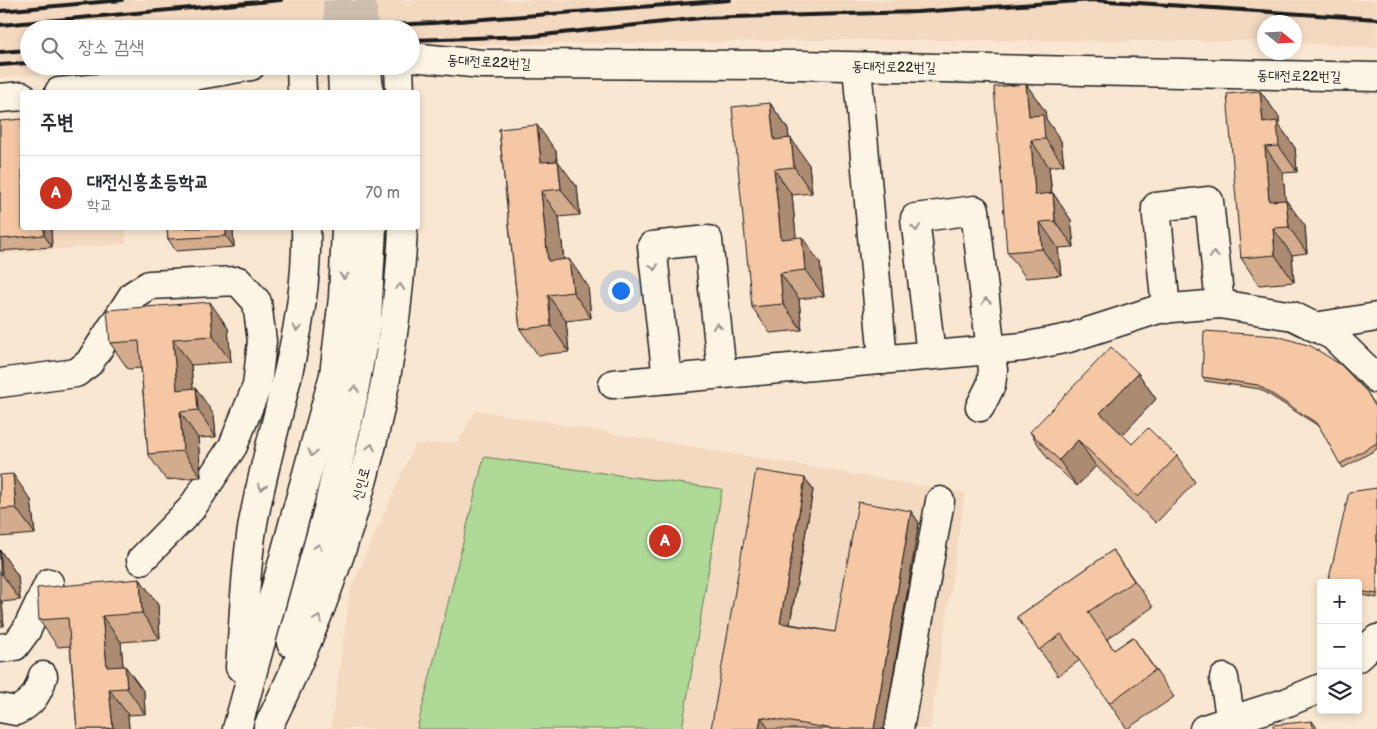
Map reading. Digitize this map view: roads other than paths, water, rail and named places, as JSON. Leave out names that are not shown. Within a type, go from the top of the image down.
[{"type":"street","name":"동대전로22번길","points":[[420,58],[482,64],[856,67],[1377,78]]},
{"type":"street","points":[[856,67],[883,360]]},
{"type":"street","points":[[80,90],[152,83],[199,75]]},
{"type":"street","points":[[301,75],[302,90]]},
{"type":"street","points":[[399,75],[400,90]]},
{"type":"street","points":[[0,98],[20,96]]},
{"type":"street","points":[[1166,308],[1156,207],[1209,201],[1220,304]]},
{"type":"street","points":[[932,355],[915,218],[975,210],[993,370],[991,385],[980,407]]},
{"type":"street","points":[[238,728],[239,673],[253,524],[293,349],[304,287],[306,230]]},
{"type":"street","points":[[238,728],[334,375],[343,298],[346,230]]},
{"type":"street","name":"신인로","points":[[268,728],[328,510],[352,402],[367,320],[372,230]]},
{"type":"street","name":"신인로","points":[[268,728],[317,622],[344,546],[366,469],[386,382],[400,285],[403,230]]},
{"type":"street","points":[[667,379],[652,246],[708,240],[722,374]]},
{"type":"street","points":[[0,383],[76,374],[89,363],[132,295],[149,285],[238,281],[257,302],[262,341],[257,386],[234,446],[191,509],[141,560]]},
{"type":"street","points":[[613,384],[1024,347],[1069,338],[1166,308],[1220,304],[1293,316],[1314,326],[1333,336],[1377,379]]},
{"type":"street","points":[[1314,326],[1377,317]]},
{"type":"street","points":[[899,729],[940,501]]},
{"type":"street","points":[[0,648],[15,646],[26,631],[49,583]]},
{"type":"street","points":[[1362,653],[1377,639]]},
{"type":"street","points":[[0,708],[16,711],[30,704],[39,690],[42,676]]},
{"type":"street","points":[[1224,678],[1231,725]]},
{"type":"street","points":[[1204,729],[1231,725],[1317,690]]},
{"type":"tunnel","points":[[337,0],[338,20]]},
{"type":"tunnel","points":[[362,0],[363,20]]},
{"type":"railway","points":[[0,11],[122,0]]},
{"type":"railway","points":[[56,20],[281,0]]},
{"type":"railway","points":[[420,24],[730,0]]},
{"type":"railway","points":[[420,40],[534,36],[701,18],[917,12],[1093,0],[1377,19]]},
{"type":"railway","points":[[0,25],[20,23]]},
{"type":"railway","points":[[0,52],[20,51]]},
{"type":"railway","points":[[0,65],[20,64]]},
{"type":"place","name":"대전신흥초등학교","points":[[665,541]]}]
